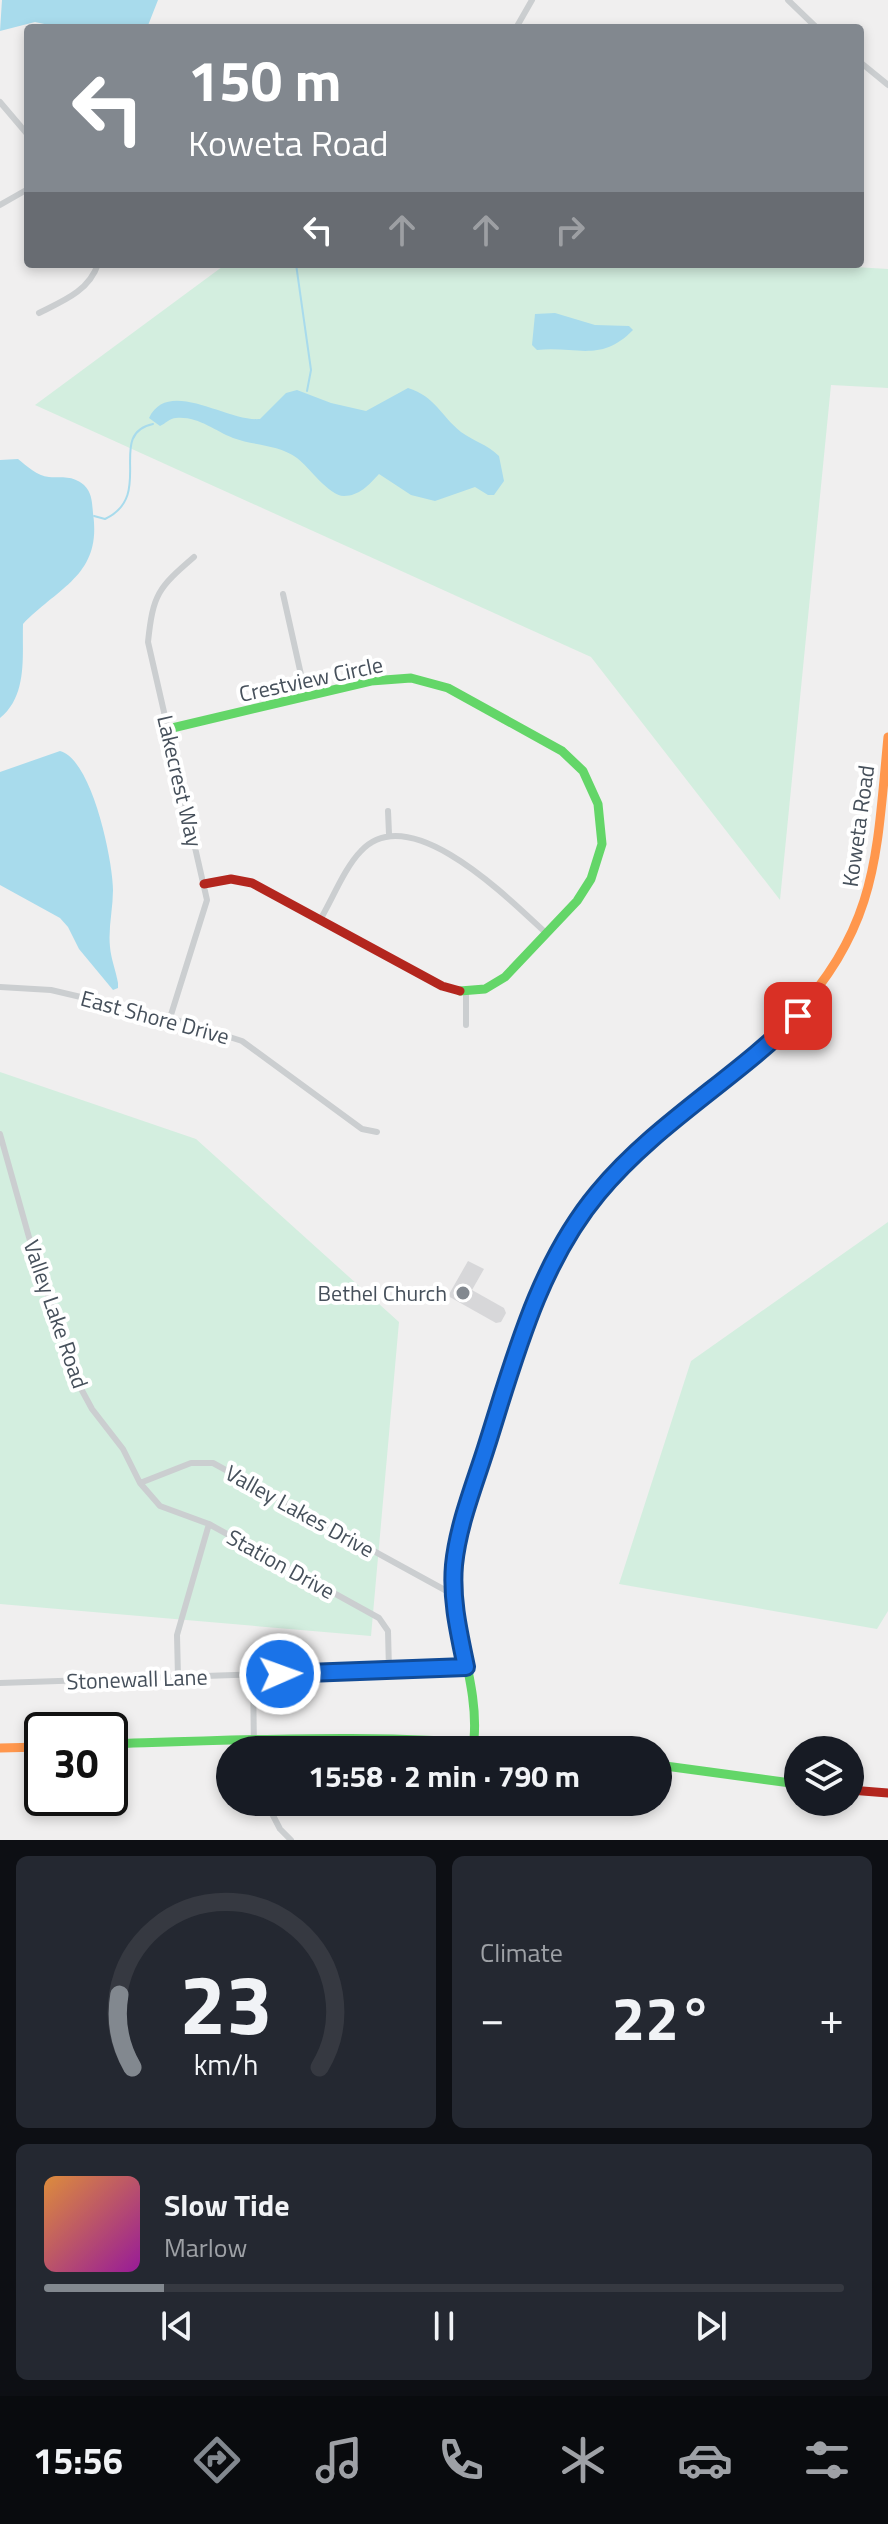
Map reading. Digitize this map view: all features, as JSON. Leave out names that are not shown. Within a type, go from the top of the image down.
[{"type":"street","points":[[518,24],[532,0]]},
{"type":"street","points":[[788,0],[813,24]]},
{"type":"street","points":[[864,65],[888,85]]},
{"type":"street","points":[[0,102],[24,130]]},
{"type":"street","points":[[0,205],[24,191]]},
{"type":"street","points":[[39,313],[71,297],[94,277],[97,268]]},
{"type":"street","name":"Lakecrest Way","points":[[170,1018],[207,900],[148,642],[152,610],[163,584],[194,557]]},
{"type":"street","points":[[283,594],[306,697]]},
{"type":"street","name":"Crestview Circle","points":[[168,729],[371,681],[411,678],[448,688],[562,751],[583,771],[598,804],[602,844],[591,879],[577,901],[505,977],[485,989],[466,993]]},
{"type":"street","name":"Koweta Road","points":[[474,1736],[475,1715],[454,1595],[460,1534],[515,1354],[539,1291],[568,1235],[598,1193],[649,1141],[765,1048],[798,1016],[836,966],[853,934],[871,882],[888,737]]},
{"type":"street","points":[[388,811],[389,834]]},
{"type":"street","points":[[320,920],[361,850],[389,834],[415,837],[482,874],[546,933]]},
{"type":"street","points":[[204,884],[231,879],[252,883],[442,986],[466,993],[466,1025]]},
{"type":"street","name":"East Shore Drive","points":[[0,987],[51,990],[170,1018],[242,1041],[362,1129],[377,1132]]},
{"type":"street","name":"Valley Lake Road","points":[[0,1134],[34,1255],[79,1385],[92,1409],[123,1449],[140,1483]]},
{"type":"street","name":"Valley Lakes Drive","points":[[140,1483],[191,1463],[213,1463],[454,1595]]},
{"type":"street","name":"Station Drive","points":[[140,1483],[160,1506],[209,1524],[379,1618],[388,1631],[389,1670]]},
{"type":"street","points":[[178,1677],[177,1635],[209,1524]]},
{"type":"street","name":"Stonewall Lane","points":[[0,1683],[466,1667]]},
{"type":"street","points":[[253,1675],[253,1736]]},
{"type":"street","points":[[353,1736],[408,1736]]},
{"type":"street","points":[[128,1743],[216,1740]]},
{"type":"street","points":[[0,1748],[24,1747]]},
{"type":"street","points":[[672,1767],[784,1782]]},
{"type":"street","points":[[864,1791],[888,1793]]},
{"type":"street","points":[[273,1816],[291,1840]]},
{"type":"green space","points":[[221,268],[888,269],[888,388],[831,385],[780,900],[591,657],[35,405]]},
{"type":"green space","points":[[0,1072],[196,1139],[399,1322],[371,1636],[0,1604]]},
{"type":"green space","points":[[888,1222],[888,1611],[877,1629],[619,1584],[691,1361]]},
{"type":"water","points":[[2,0],[158,0],[149,24],[35,22],[0,31]]},
{"type":"water","points":[[555,313],[595,325],[629,326],[633,330],[621,340],[599,350],[537,350],[532,345],[535,314]]},
{"type":"water","points":[[408,388],[432,401],[461,432],[499,456],[504,481],[494,495],[475,487],[435,501],[411,495],[379,474],[359,492],[349,496],[338,495],[290,453],[233,438],[192,419],[174,418],[160,426],[149,418],[158,406],[170,401],[184,401],[260,419],[286,393],[297,390],[331,403],[366,411]]},
{"type":"water","points":[[18,459],[40,475],[71,478],[84,485],[91,498],[94,534],[85,565],[75,578],[23,624],[23,662],[19,687],[9,709],[0,718],[0,460]]},
{"type":"water","points":[[60,751],[71,758],[82,772],[105,835],[113,890],[110,940],[118,988],[113,990],[79,949],[60,918],[0,885],[0,772]]},
{"type":"building","name":"Bethel Church","points":[[468,1261],[484,1269],[472,1290],[504,1308],[506,1313],[501,1322],[496,1323],[448,1296]]},
{"type":"waterway","points":[[297,268],[311,370],[307,391]]},
{"type":"waterway","points":[[94,516],[105,519],[120,508],[130,481],[132,440],[139,430],[153,424]]},
{"type":"traffic: fast","points":[[168,729],[371,681],[411,678],[448,688],[562,751],[583,771],[598,804],[602,844],[591,879],[577,901],[505,977],[485,989],[460,991]]},
{"type":"traffic: fast","points":[[474,1736],[473,1697],[457,1614],[455,1571],[466,1515],[531,1310],[566,1240],[613,1177],[790,1021]]},
{"type":"traffic: fast","points":[[128,1743],[216,1741]]},
{"type":"traffic: fast","points":[[672,1767],[784,1782]]},
{"type":"traffic: slow","points":[[790,1021],[819,986],[857,921],[875,856],[888,737]]},
{"type":"traffic: slow","points":[[0,1748],[24,1747]]},
{"type":"traffic: jam","points":[[204,884],[231,879],[252,883],[442,986],[460,991]]},
{"type":"traffic: jam","points":[[864,1791],[888,1793]]},
{"type":"place","name":"Bethel Church","points":[[463,1293]]},
{"type":"route","points":[[280,1674],[466,1667],[454,1595],[454,1565],[460,1534],[515,1354],[539,1291],[582,1214],[632,1155],[765,1048],[798,1016]]}]
